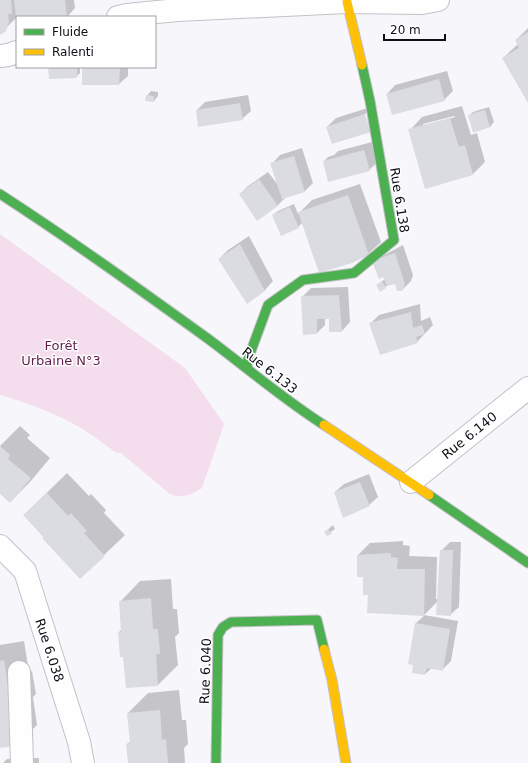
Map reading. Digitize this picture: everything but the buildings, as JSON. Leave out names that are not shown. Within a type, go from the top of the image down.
[{"type":"street","points":[[122,16],[247,4],[347,2],[422,3],[438,0]]},
{"type":"street","name":"Rue 6.138","points":[[247,368],[248,360],[268,304],[303,280],[354,273],[394,240],[370,101],[347,2]]},
{"type":"street","points":[[0,56],[16,52]]},
{"type":"street","name":"Rue 6.133","points":[[0,194],[54,229],[247,368],[299,409],[411,482],[528,563]]},
{"type":"street","name":"Rue 6.140","points":[[411,482],[528,388]]},
{"type":"street","name":"Rue 6.038","points":[[0,546],[25,571],[79,742],[83,763]]},
{"type":"street","name":"Rue 6.040","points":[[216,763],[218,635],[223,627],[231,622],[317,620],[332,680],[346,763]]},
{"type":"street","points":[[19,672],[22,763]]},
{"type":"green space","name":"Forêt Urbaine N°3","points":[[0,234],[185,368],[224,424],[202,488],[187,496],[170,494],[121,453],[117,453],[81,428],[41,409],[0,395]]},
{"type":"traffic: fast","points":[[247,368],[248,359],[268,305],[303,280],[354,273],[394,240],[370,101],[362,65]]},
{"type":"traffic: fast","points":[[0,194],[130,283],[207,338],[294,405],[324,425]]},
{"type":"traffic: fast","points":[[429,495],[528,563]]},
{"type":"traffic: fast","points":[[216,763],[218,635],[223,627],[231,622],[317,620],[324,649]]},
{"type":"traffic: slow","points":[[347,2],[362,65]]},
{"type":"traffic: slow","points":[[324,425],[429,495]]},
{"type":"traffic: slow","points":[[324,649],[332,680],[346,763]]}]
